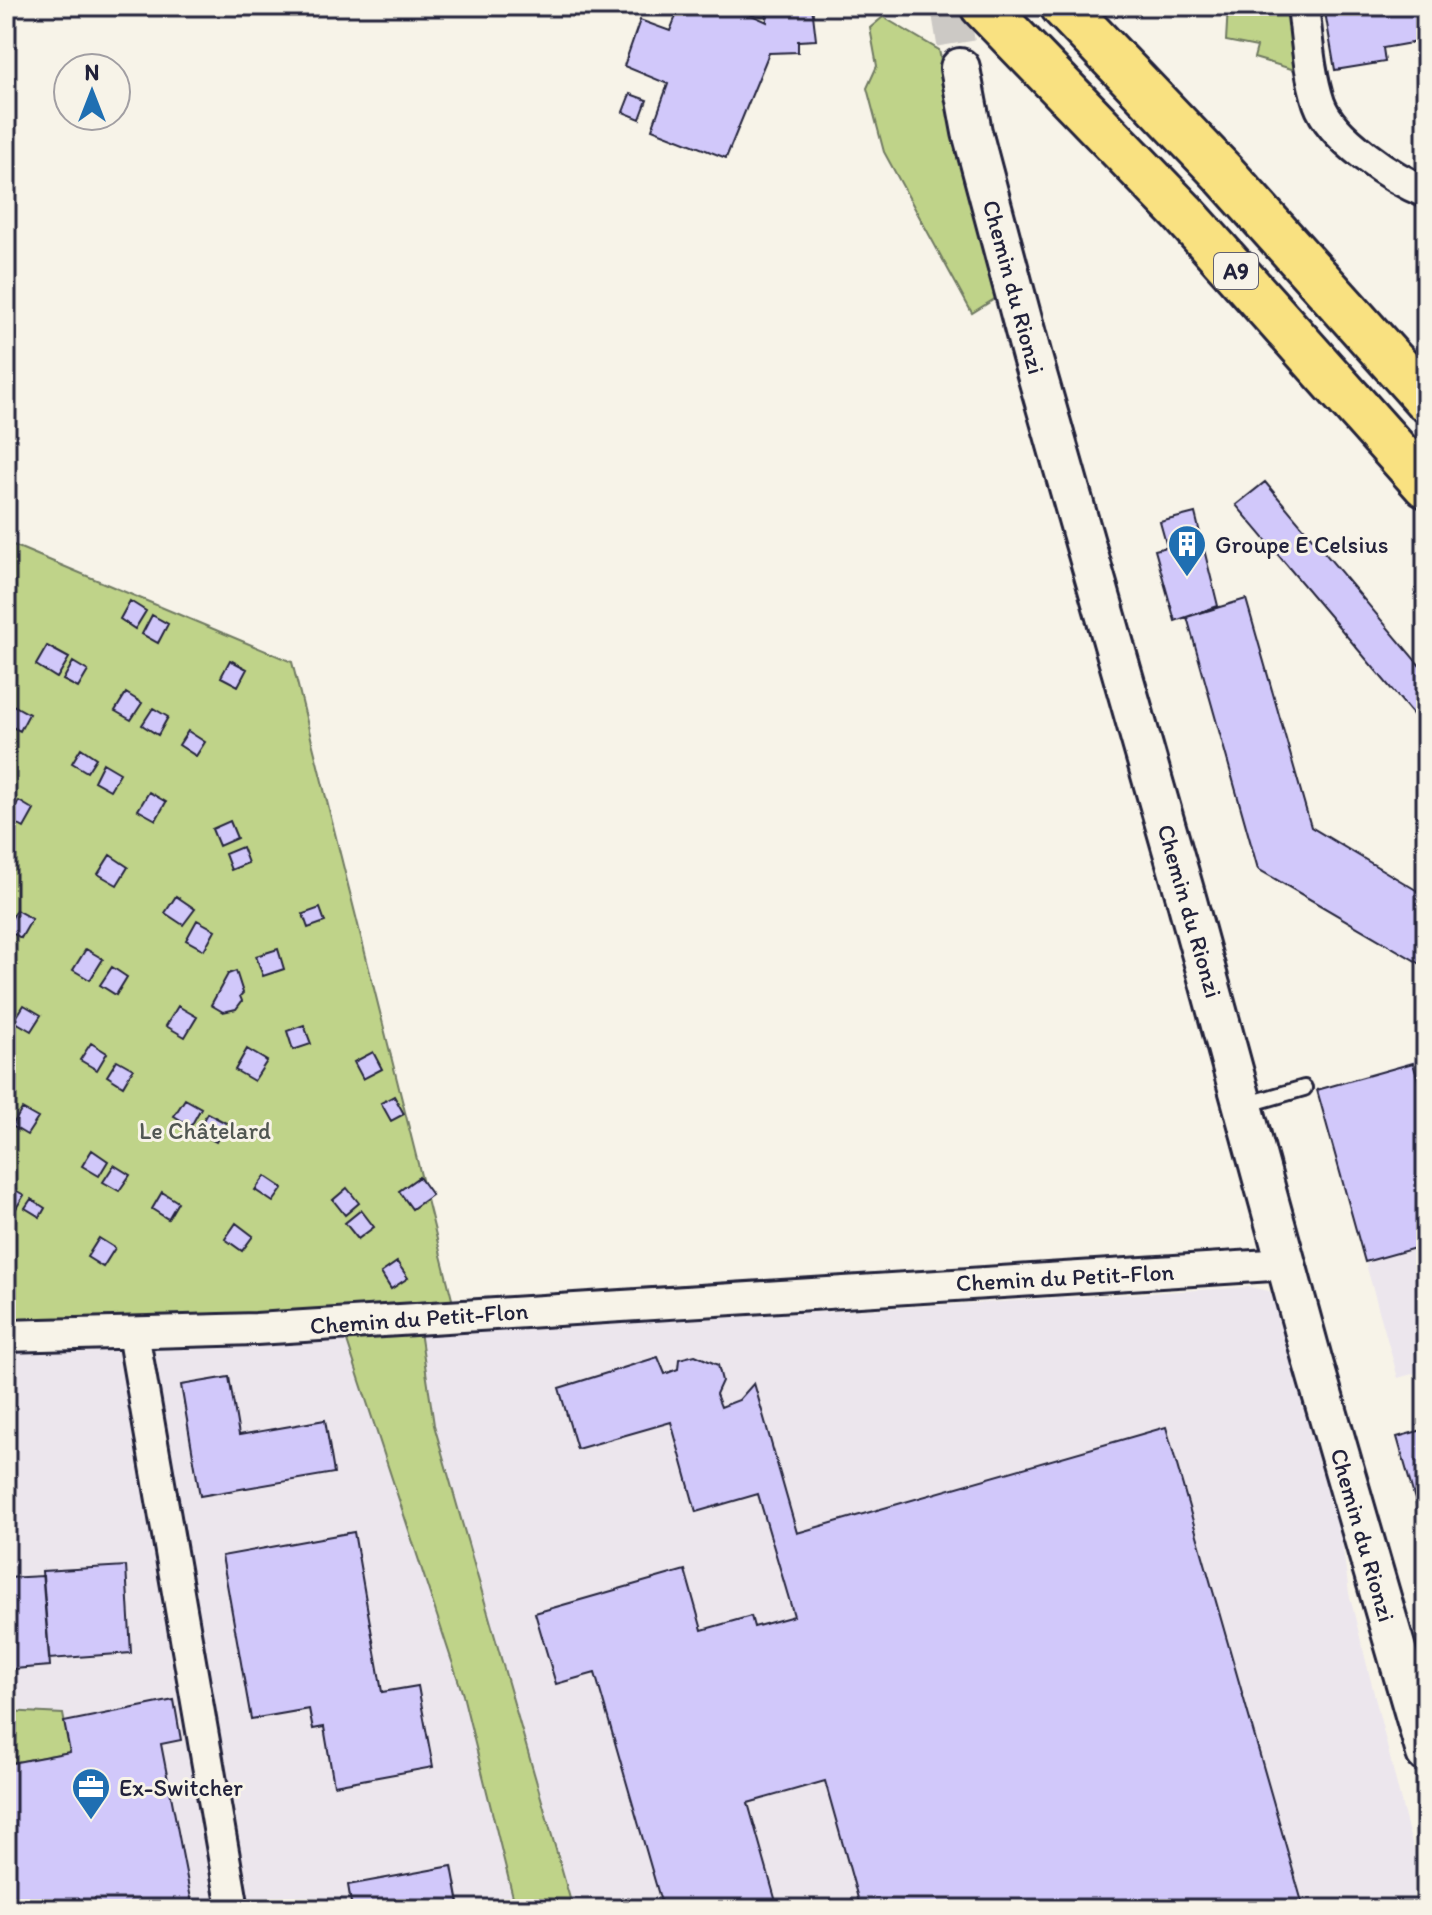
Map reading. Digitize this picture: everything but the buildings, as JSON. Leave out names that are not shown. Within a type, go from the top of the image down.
[{"type":"highway","name":"A9","points":[[983,6],[1183,213],[1426,485]]},
{"type":"highway","name":"A9","points":[[1063,6],[1263,217],[1426,399]]},
{"type":"street","points":[[1303,6],[1314,79],[1326,119],[1386,172],[1426,192]]},
{"type":"street","name":"Chemin du Rionzi","points":[[960,68],[979,158],[1032,357],[1244,1105],[1312,1359],[1426,1753]]},
{"type":"street","name":"Chemin du Petit-Flon","points":[[6,1336],[256,1329],[1287,1264]]},
{"type":"street","points":[[133,1333],[233,1909]]},
{"type":"lane","points":[[1244,1105],[1304,1088]]},
{"type":"shaded area","points":[[1426,1057],[1426,1370],[1398,1378],[1317,1090]]},
{"type":"shaded area","points":[[1249,1287],[1269,1291],[1289,1311],[1332,1468],[1349,1593],[1408,1830],[1426,1889],[1426,1909],[574,1909],[434,1425],[418,1317],[613,1324]]},
{"type":"shaded area","points":[[341,1323],[463,1695],[515,1909],[6,1909],[6,1336]]},
{"type":"green space","points":[[1228,6],[1292,6],[1302,72],[1254,58],[1257,47],[1226,41]]},
{"type":"green space","points":[[883,17],[939,50],[969,199],[996,298],[972,313],[884,152],[867,88],[877,66],[870,28]]},
{"type":"green space","name":"Le Châtelard","points":[[6,542],[292,662],[456,1315],[418,1318],[434,1425],[573,1909],[516,1909],[463,1695],[341,1323],[6,1336]]},
{"type":"green space","points":[[6,1711],[63,1714],[70,1752],[6,1764]]},
{"type":"tunnel","points":[[950,6],[960,68]]},
{"type":"place","name":"Groupe E Celsius","points":[[1187,578]]},
{"type":"place","name":"Ex-Switcher","points":[[91,1821]]}]
